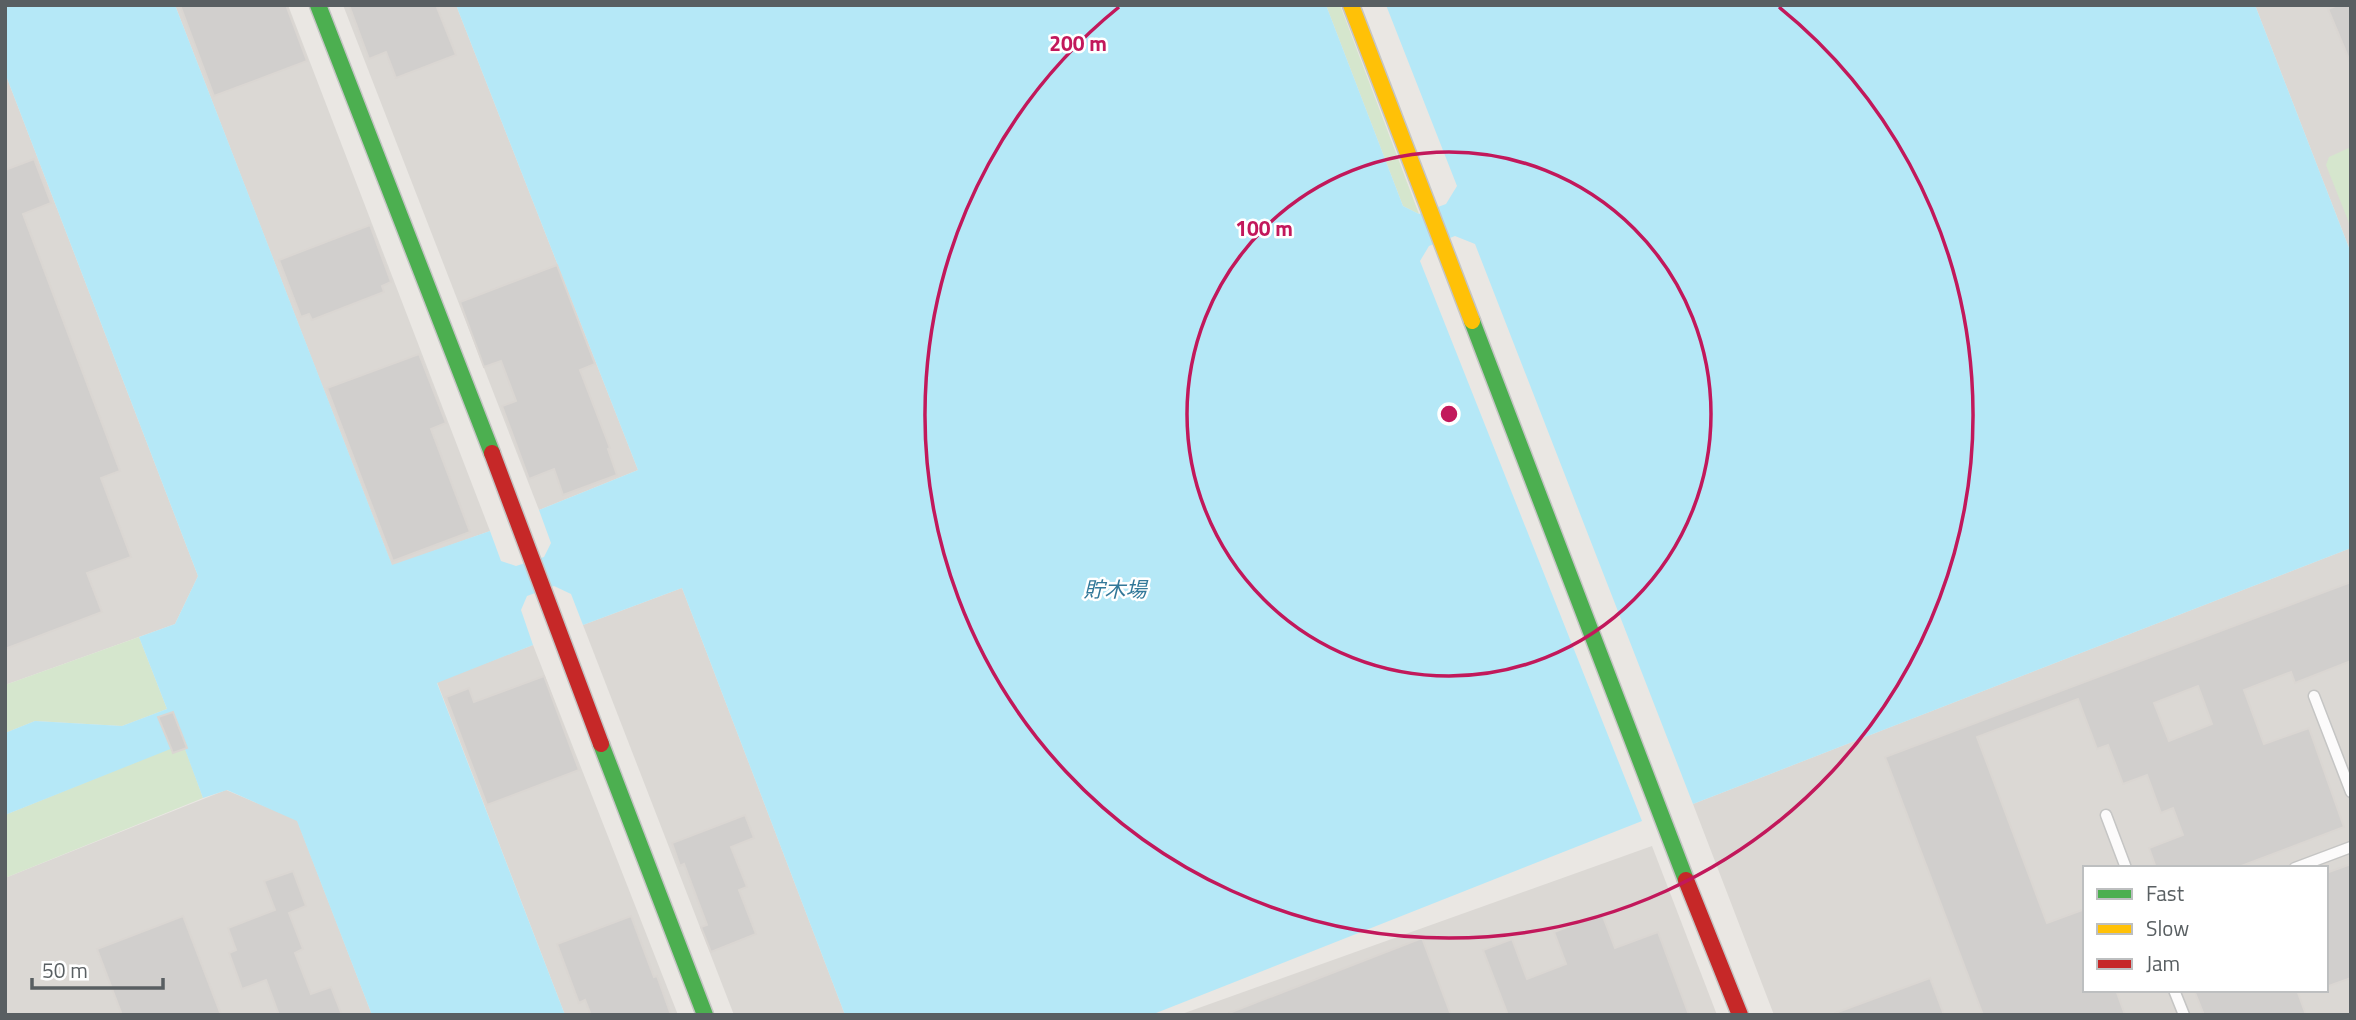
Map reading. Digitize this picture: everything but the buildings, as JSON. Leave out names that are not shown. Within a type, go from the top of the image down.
[{"type":"street","points":[[318,5],[518,520],[705,1015]]},
{"type":"street","points":[[1351,5],[1657,807],[1740,1015]]},
{"type":"lane","points":[[2314,696],[2351,792]]},
{"type":"lane","points":[[2106,815],[2125,866]]},
{"type":"lane","points":[[2300,866],[2351,847]]},
{"type":"lane","points":[[2175,992],[2184,1015]]},
{"type":"shaded area","points":[[175,5],[288,5],[490,531],[392,566]]},
{"type":"shaded area","points":[[343,5],[456,5],[638,470],[539,510]]},
{"type":"shaded area","points":[[2255,5],[2351,5],[2351,253]]},
{"type":"shaded area","points":[[5,73],[198,576],[175,624],[5,685]]},
{"type":"shaded area","points":[[2351,548],[2351,1015],[1774,1015],[1693,804]]},
{"type":"shaded area","points":[[682,588],[845,1015],[734,1015],[583,625]]},
{"type":"shaded area","points":[[533,645],[678,1015],[565,1015],[437,682]]},
{"type":"shaded area","points":[[226,790],[297,820],[372,1015],[5,1015],[5,878]]},
{"type":"shaded area","points":[[1652,846],[1717,1015],[1179,1015]]},
{"type":"green space","points":[[1326,5],[1340,5],[1419,214],[1403,206]]},
{"type":"green space","points":[[2351,147],[2351,228],[2326,165],[2329,157]]},
{"type":"green space","points":[[139,637],[167,709],[122,726],[35,721],[5,733],[5,685]]},
{"type":"green space","points":[[183,743],[203,798],[5,878],[5,815]]},
{"type":"water","name":"貯木場","points":[[5,5],[175,5],[392,565],[490,531],[501,561],[516,566],[544,557],[551,543],[539,510],[638,470],[456,5],[1326,5],[1403,206],[1419,214],[1446,204],[1457,186],[1386,5],[2255,5],[2351,253],[2351,548],[1693,804],[1475,244],[1455,236],[1429,246],[1420,261],[1642,821],[1151,1015],[845,1015],[682,588],[583,625],[571,594],[554,586],[527,596],[521,610],[533,645],[437,683],[565,1015],[372,1015],[297,821],[227,790],[203,798],[183,744],[5,815],[5,733],[35,721],[122,726],[167,709],[139,637],[175,624],[198,576],[5,73]]},
{"type":"traffic: fast","points":[[318,5],[492,453]]},
{"type":"traffic: fast","points":[[1472,321],[1686,880]]},
{"type":"traffic: fast","points":[[601,744],[705,1015]]},
{"type":"traffic: slow","points":[[1351,5],[1472,321]]},
{"type":"traffic: jam","points":[[492,453],[601,744]]},
{"type":"traffic: jam","points":[[1686,880],[1740,1015]]}]
